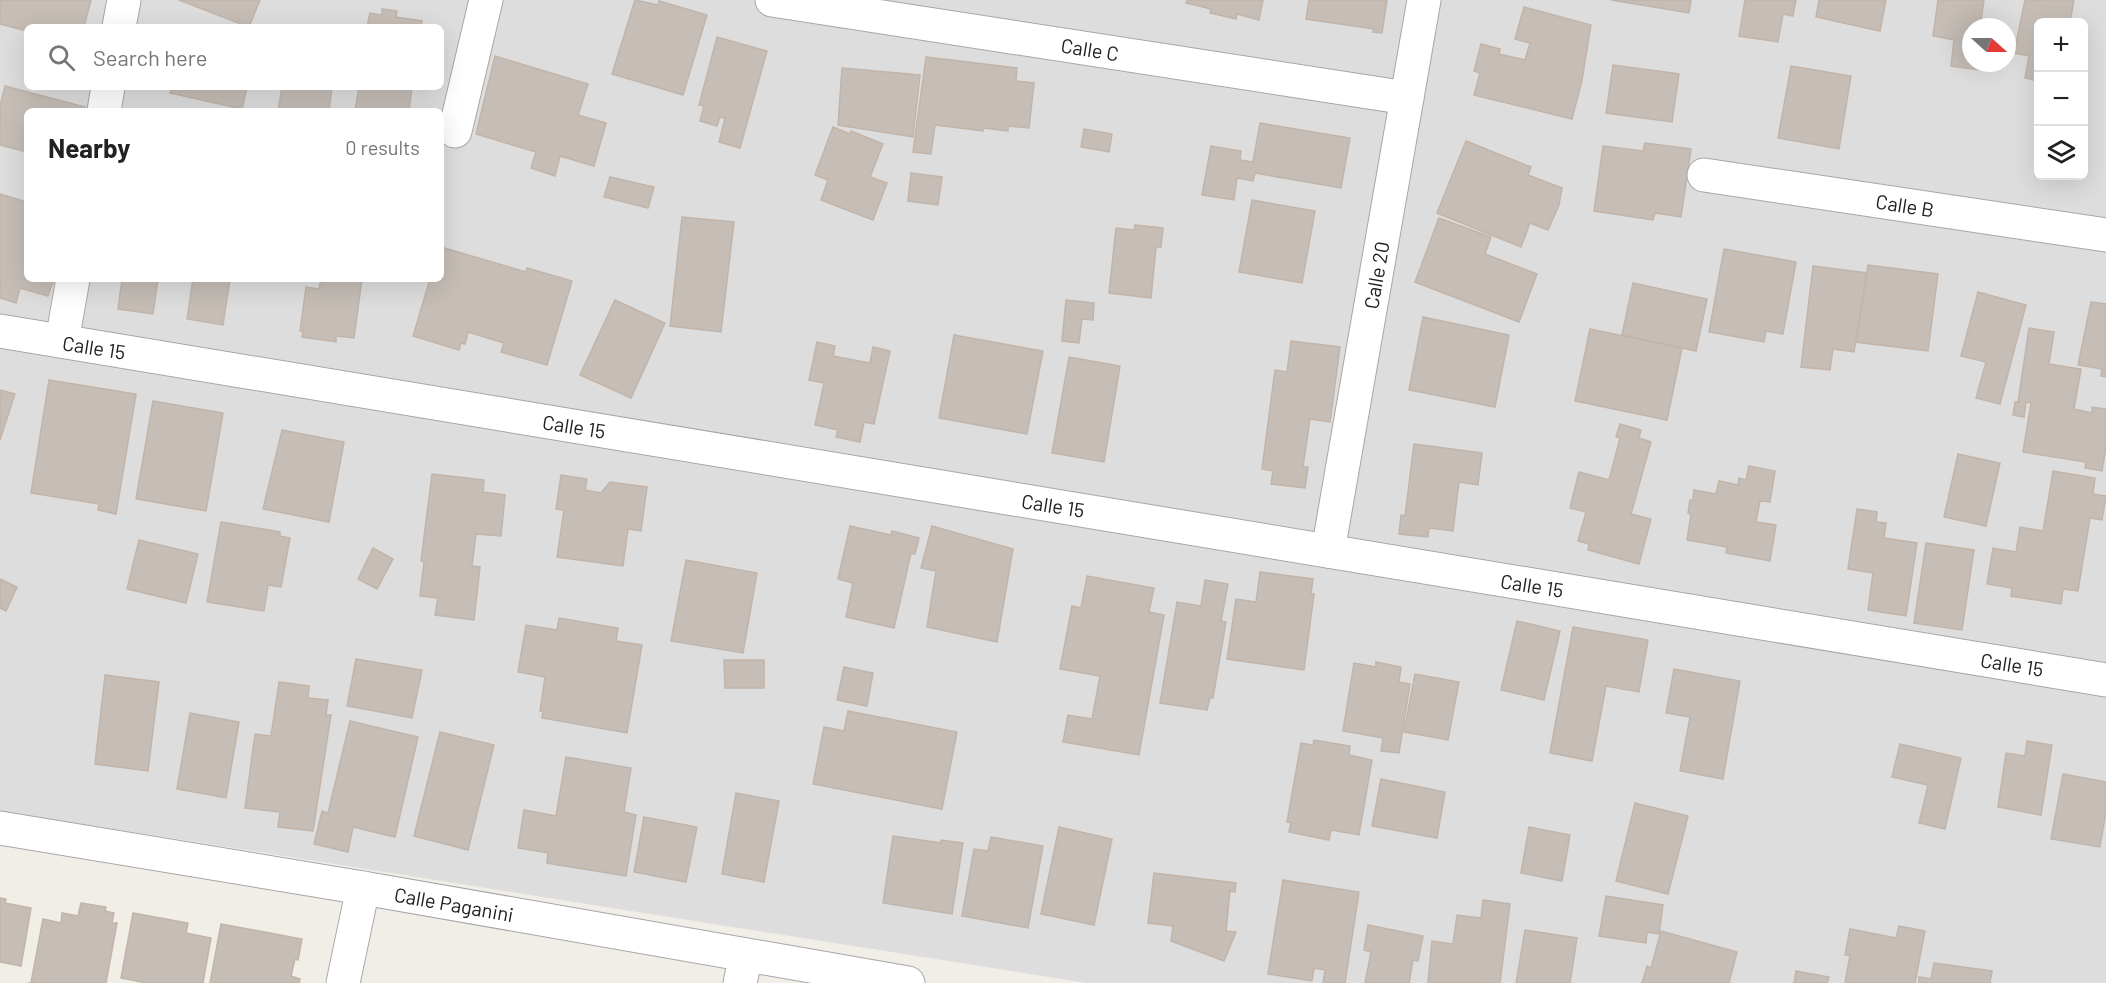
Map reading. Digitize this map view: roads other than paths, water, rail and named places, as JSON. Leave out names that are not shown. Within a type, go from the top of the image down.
[{"type":"street","points":[[120,24],[124,0]]},
{"type":"street","points":[[455,131],[486,0]]},
{"type":"street","name":"Calle C","points":[[772,0],[1407,98]]},
{"type":"street","name":"Calle 20","points":[[1328,551],[1424,0]]},
{"type":"street","points":[[104,108],[108,90]]},
{"type":"street","name":"Calle B","points":[[1704,175],[2106,235]]},
{"type":"street","points":[[62,341],[72,282]]},
{"type":"street","name":"Calle 15","points":[[0,331],[2106,680]]},
{"type":"street","name":"Calle Paganini","points":[[0,828],[363,888],[743,969],[908,983]]},
{"type":"street","points":[[343,983],[363,888]]}]
